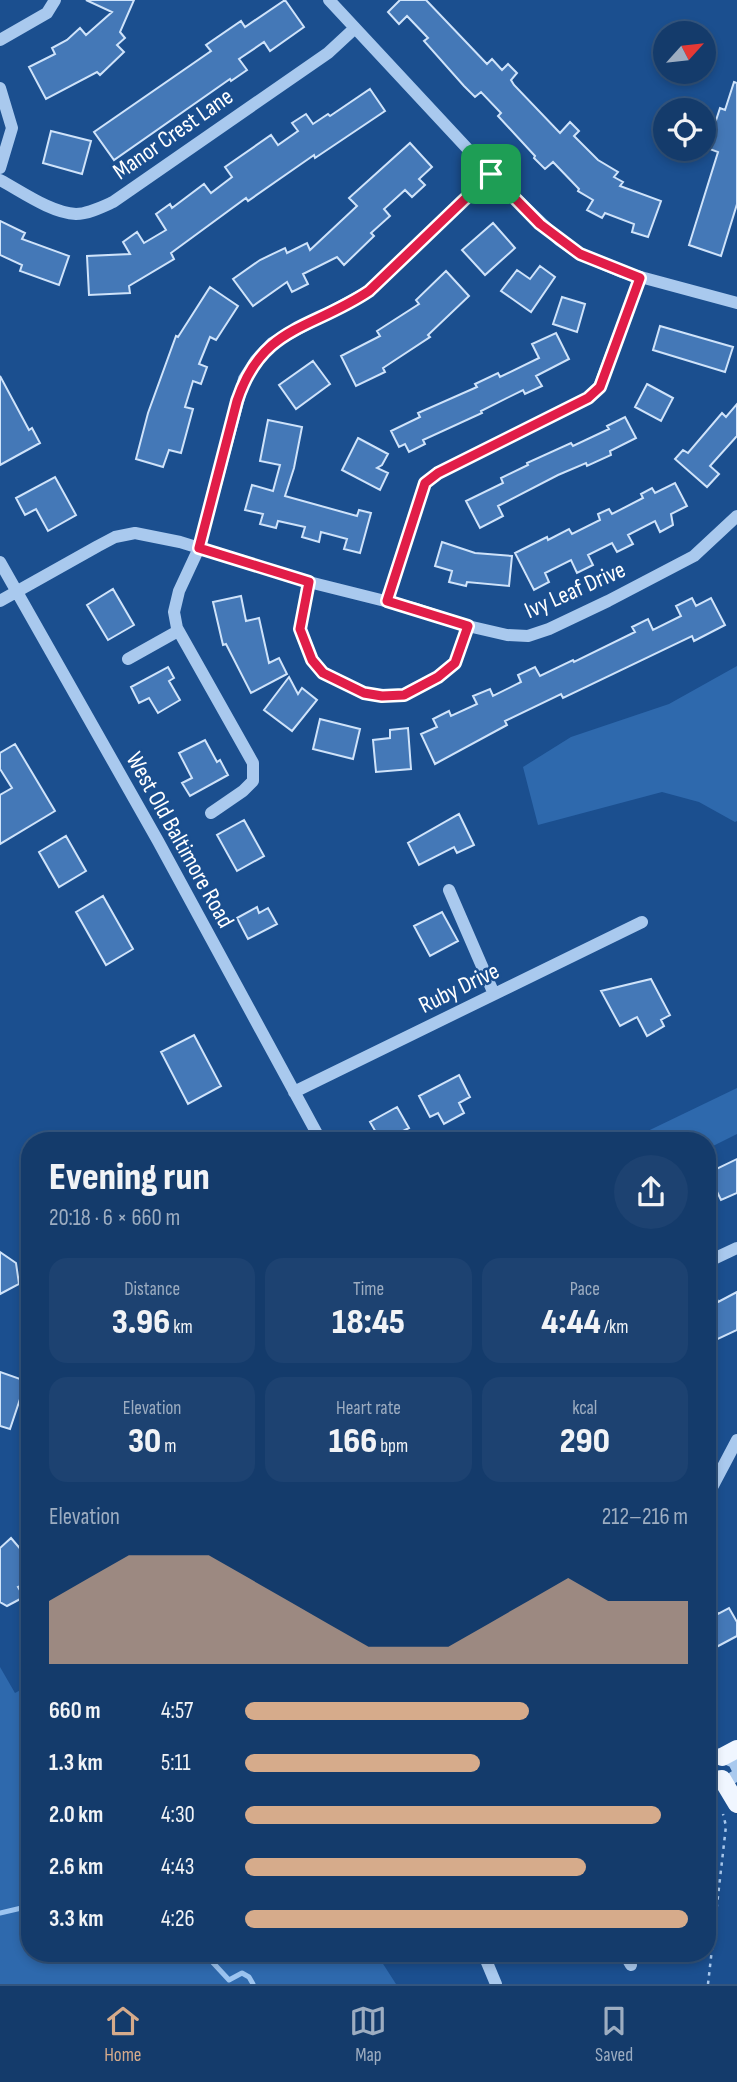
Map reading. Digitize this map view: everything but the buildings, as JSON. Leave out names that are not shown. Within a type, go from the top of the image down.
[{"type":"main road","points":[[722,1775],[736,1801]]},
{"type":"street","points":[[0,40],[47,13],[54,0]]},
{"type":"street","points":[[329,0],[540,224],[580,254],[640,278],[737,303]]},
{"type":"street","name":"Manor Crest Lane","points":[[0,180],[46,205],[76,214],[96,210],[113,202],[328,53],[355,28]]},
{"type":"street","points":[[0,88],[12,128],[0,168]]},
{"type":"street","points":[[211,813],[243,792],[253,781],[253,763],[178,631],[174,612],[179,591],[199,548],[244,380],[256,360],[272,343],[369,291],[491,174]]},
{"type":"street","points":[[387,601],[425,483],[438,473],[588,398],[600,387],[640,278]]},
{"type":"street","name":"Ivy Leaf Drive","points":[[0,601],[116,537],[135,533],[158,536],[468,626],[507,635],[528,636],[608,601],[694,556],[737,516]]},
{"type":"street","name":"West Old Baltimore Road","points":[[0,562],[158,841],[316,1132]]},
{"type":"street","points":[[309,582],[300,629],[312,660],[323,673],[364,693],[404,695],[438,677],[455,663],[468,626]]},
{"type":"street","points":[[128,660],[178,631]]},
{"type":"street","points":[[449,890],[494,994]]},
{"type":"street","name":"Ruby Drive","points":[[294,1092],[642,922]]},
{"type":"street","points":[[716,1258],[737,1248]]},
{"type":"street","points":[[716,1480],[737,1440]]},
{"type":"street","points":[[487,1962],[496,1984]]},
{"type":"path","points":[[716,1914],[726,1826],[722,1810],[736,1801]]},
{"type":"path","points":[[708,1984],[711,1962]]},
{"type":"shaded area","points":[[737,666],[737,821],[699,802],[662,792],[538,825],[523,767],[571,737],[669,704]]},
{"type":"shaded area","points":[[737,1088],[737,1134],[716,1144],[716,1132],[646,1132]]},
{"type":"shaded area","points":[[0,1667],[15,1693],[21,1690],[21,1962],[382,1962],[396,1984],[0,1984]]},
{"type":"waterway","points":[[0,1913],[21,1908]]},
{"type":"waterway","points":[[212,1962],[229,1980],[242,1973],[249,1977],[253,1984]]},
{"type":"route","points":[[491,174],[559,240],[580,254],[640,278],[600,387],[588,398],[438,473],[425,483],[387,601],[468,626],[455,663],[438,677],[404,695],[364,693],[323,673],[312,660],[300,629],[309,582],[199,548],[237,401],[244,380],[256,360],[272,343],[288,333],[369,291],[491,174]]}]
